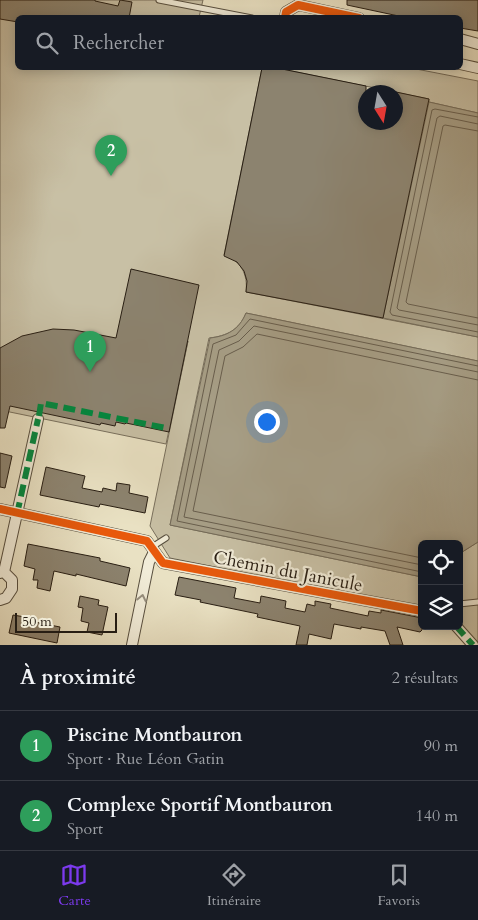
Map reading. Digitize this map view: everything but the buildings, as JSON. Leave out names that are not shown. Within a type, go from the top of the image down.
[{"type":"street","points":[[286,15],[286,12],[298,4],[346,15]]},
{"type":"street","points":[[463,40],[478,44]]},
{"type":"street","points":[[463,65],[478,68]]},
{"type":"street","points":[[0,600],[6,598],[12,589],[12,580],[2,573],[38,420]]},
{"type":"street","name":"Chemin du Janicule","points":[[0,509],[147,542],[163,563],[418,610]]},
{"type":"street","points":[[132,645],[153,550]]},
{"type":"street","points":[[459,630],[472,645]]},
{"type":"lane","points":[[159,0],[236,15]]},
{"type":"lane","points":[[153,550],[166,538]]},
{"type":"lane","points":[[463,604],[478,602]]},
{"type":"shaded area","points":[[0,0],[203,0],[199,15],[15,15],[15,70],[262,70],[224,255],[235,261],[242,269],[246,279],[246,292],[478,337],[478,361],[246,313],[240,324],[232,331],[221,336],[209,338],[170,525],[418,576],[418,607],[170,558],[150,526],[188,341],[166,444],[0,410]]},
{"type":"shaded area","points":[[287,70],[421,70],[478,81],[478,113],[429,102],[429,99],[403,94],[403,85],[360,85]]},
{"type":"shaded area","points":[[478,542],[478,645],[472,645],[462,630],[463,551]]},
{"type":"water","points":[[429,102],[478,113],[478,337],[383,318]]},
{"type":"water","points":[[246,313],[478,361],[478,542],[463,551],[463,540],[418,540],[418,576],[170,525],[210,338],[227,334],[236,328]]},
{"type":"marked path","points":[[39,416],[41,403],[166,428]]},
{"type":"marked path","points":[[17,514],[38,419]]},
{"type":"marked path","points":[[460,630],[473,645]]},
{"type":"cycle path","points":[[286,15],[286,12],[298,5],[345,15]]},
{"type":"cycle path","points":[[0,509],[147,541],[163,563],[418,610]]},
{"type":"place","name":"Complexe Sportif Montbauron","points":[[111,176]]},
{"type":"place","name":"Piscine Montbauron","points":[[90,372]]}]
